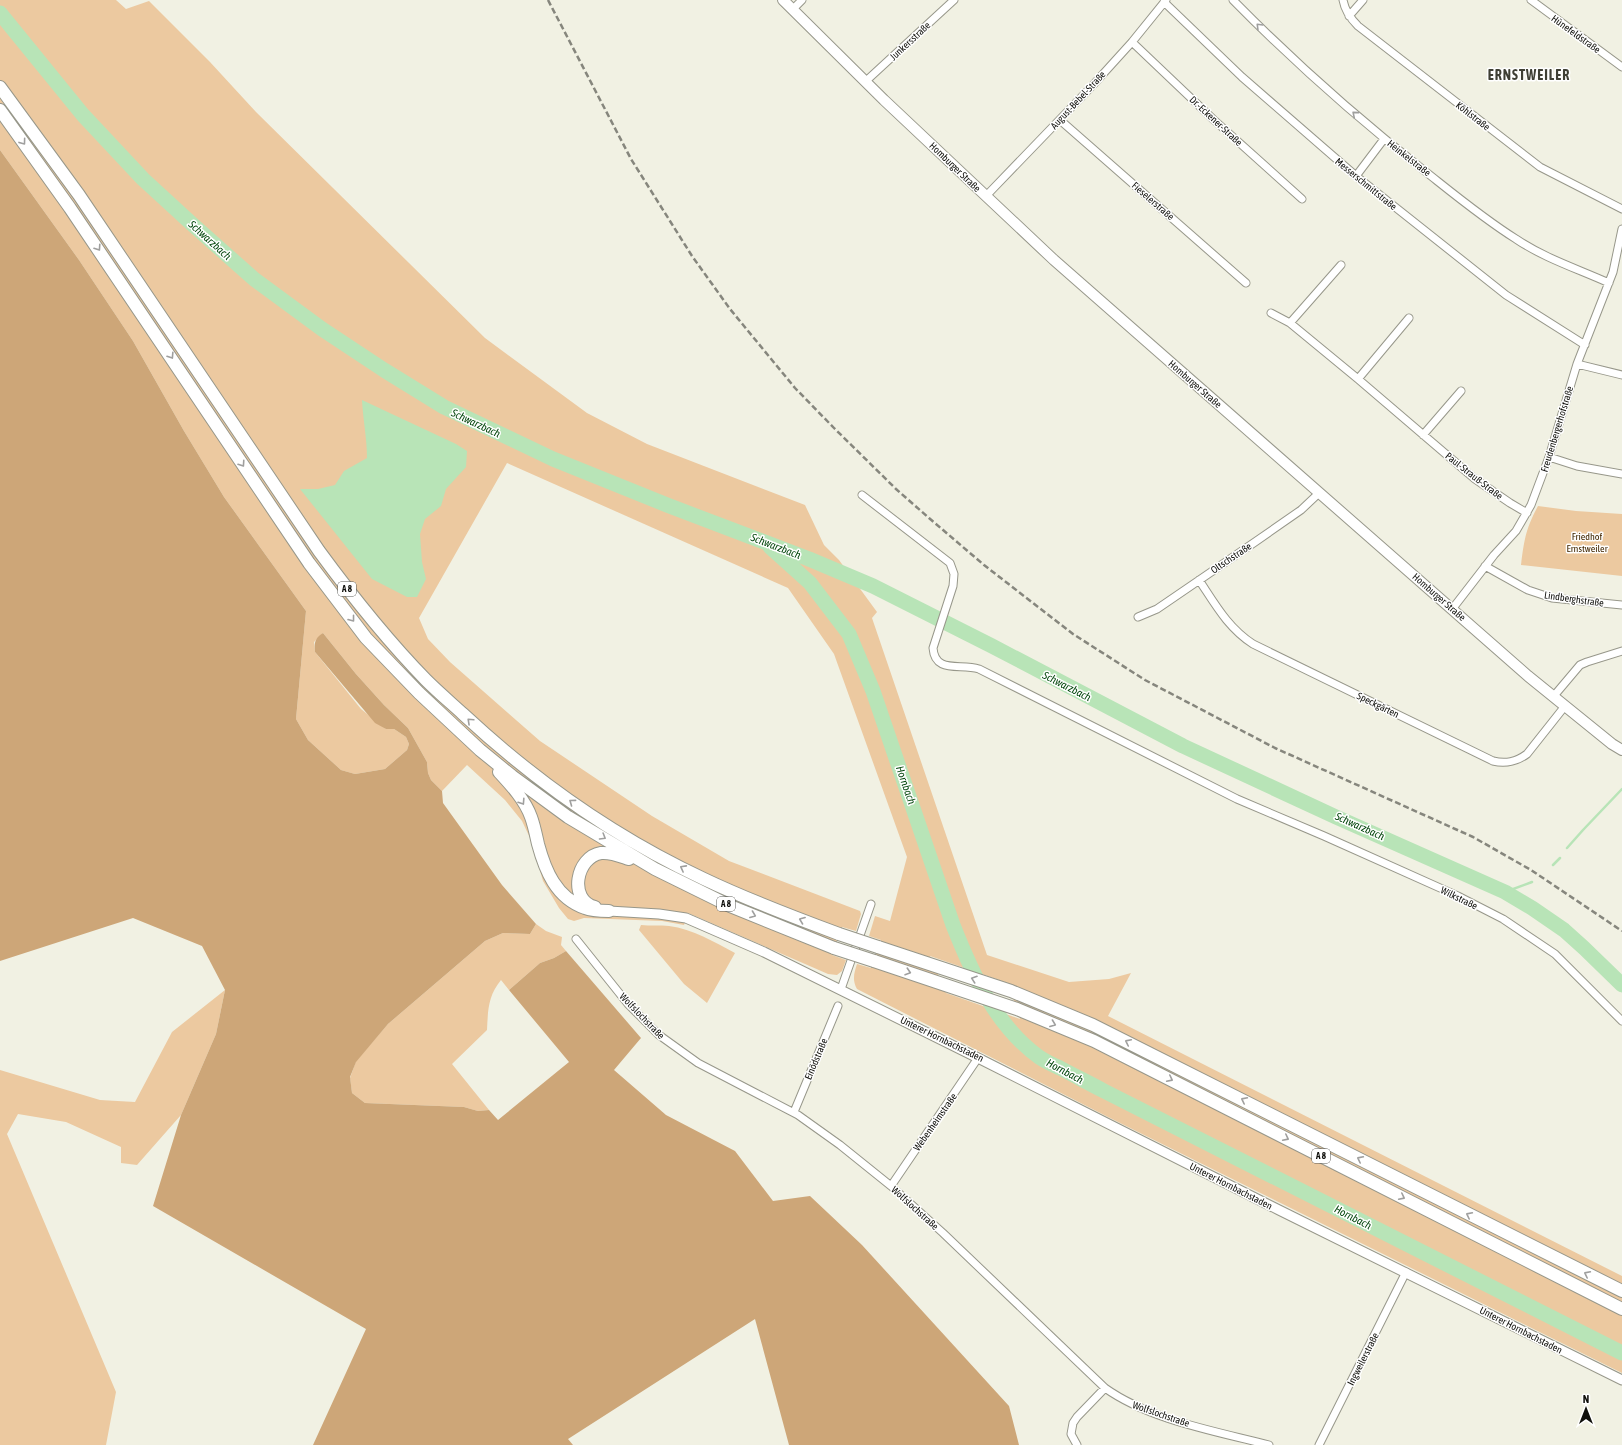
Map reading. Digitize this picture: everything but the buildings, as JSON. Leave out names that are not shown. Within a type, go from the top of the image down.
[{"type":"highway","name":"A 8","points":[[0,87],[83,201],[342,583],[380,629],[427,681],[483,732],[520,763],[576,805],[638,843],[703,879],[770,908],[839,934],[1011,991],[1052,1007],[1120,1038],[1622,1291]]},
{"type":"highway","name":"A 8","points":[[0,110],[70,208],[328,589],[366,638],[419,693],[480,750],[512,776],[568,816],[655,869],[730,906],[834,948],[1017,1009],[1058,1025],[1101,1045],[1622,1309]]},
{"type":"highway","points":[[480,750],[508,782],[528,811],[546,868],[550,877],[558,888],[566,897],[584,908],[609,911]]},
{"type":"highway","points":[[609,911],[592,906],[585,902],[581,895],[579,889],[579,877],[582,867],[590,858],[601,853],[613,854],[655,869]]},
{"type":"main road","name":"Homburger Straße","points":[[783,0],[866,82],[1070,274],[1553,697],[1622,750]]},
{"type":"street","points":[[793,9],[802,0]]},
{"type":"street","name":"Junkersstraße","points":[[866,82],[954,0]]},
{"type":"street","name":"Heinkelstraße","points":[[1233,0],[1314,79],[1384,139],[1468,205],[1516,240],[1553,259],[1609,283]]},
{"type":"street","name":"Köhlstraße","points":[[1343,0],[1349,16],[1358,26],[1540,167],[1622,210]]},
{"type":"street","points":[[1349,16],[1362,0]]},
{"type":"street","name":"Hünefeldstraße","points":[[1531,0],[1622,68]]},
{"type":"street","name":"August-Bebel-Straße","points":[[986,196],[1060,120],[1132,42],[1165,1]]},
{"type":"street","name":"Messerschmittstraße","points":[[1165,1],[1242,78],[1356,176],[1506,295],[1585,345]]},
{"type":"street","name":"Dr.-Eckener-Straße","points":[[1132,42],[1214,120],[1302,199]]},
{"type":"street","name":"Fieselerstraße","points":[[1060,120],[1246,283]]},
{"type":"street","points":[[1356,176],[1384,139]]},
{"type":"street","name":"Freudenbergerhofstraße","points":[[1452,608],[1516,530],[1527,513],[1549,457],[1577,364],[1609,283],[1620,245],[1622,229]]},
{"type":"street","points":[[1290,323],[1341,265]]},
{"type":"street","name":"Paul-Strauß-Straße","points":[[1271,313],[1290,323],[1475,479],[1527,513]]},
{"type":"street","points":[[1358,379],[1409,318]]},
{"type":"street","points":[[1577,364],[1622,375]]},
{"type":"street","points":[[1424,435],[1461,391]]},
{"type":"street","points":[[1549,457],[1577,466],[1622,474]]},
{"type":"street","name":"Oltschstraße","points":[[1138,617],[1157,609],[1286,521],[1315,499],[1319,493]]},
{"type":"street","name":"Wilkstraße","points":[[862,494],[950,563],[954,574],[953,586],[933,648],[934,657],[940,664],[979,669],[1237,799],[1458,896],[1503,919],[1555,954],[1622,1021]]},
{"type":"street","name":"Lindberghstraße","points":[[1485,566],[1528,590],[1552,598],[1622,605]]},
{"type":"street","name":"Speckgärten","points":[[1199,580],[1227,622],[1242,638],[1493,761],[1507,763],[1527,754],[1565,706]]},
{"type":"street","points":[[1553,697],[1580,665],[1622,650]]},
{"type":"street","points":[[841,989],[871,904]]},
{"type":"street","name":"Unterer Hornbachstaden","points":[[609,911],[659,914],[686,918],[764,952],[841,989],[1272,1207],[1622,1380]]},
{"type":"street","name":"Wolfslochstraße","points":[[576,940],[628,1004],[659,1035],[698,1063],[794,1112],[823,1132],[890,1186],[943,1232],[1104,1388],[1129,1403],[1157,1414],[1270,1445]]},
{"type":"street","name":"Einödstraße","points":[[794,1112],[838,1006]]},
{"type":"street","name":"Webenheimstraße","points":[[890,1186],[978,1058]]},
{"type":"street","name":"Ingweilerstraße","points":[[1319,1445],[1406,1272]]},
{"type":"street","points":[[1077,1445],[1071,1434],[1073,1423],[1104,1388]]},
{"type":"green space","points":[[0,0],[116,0],[126,9],[149,1],[210,62],[256,112],[485,338],[587,413],[647,444],[805,505],[824,545],[839,560],[877,612],[872,618],[987,955],[1069,982],[1109,979],[1131,973],[1108,1016],[1622,1276],[1622,1373],[1108,1117],[857,989],[854,983],[854,976],[857,964],[871,968],[881,940],[869,936],[875,916],[890,921],[907,857],[834,654],[788,588],[507,463],[419,618],[428,639],[450,662],[540,741],[652,816],[729,861],[860,911],[861,914],[856,931],[842,927],[832,955],[846,960],[842,971],[837,975],[828,974],[688,913],[684,925],[662,921],[584,918],[574,921],[568,919],[559,908],[543,881],[531,840],[522,821],[505,800],[467,765],[442,791],[431,780],[428,773],[427,762],[408,728],[384,705],[356,674],[323,633],[314,642],[315,652],[361,709],[386,729],[394,729],[406,737],[409,744],[407,750],[385,769],[355,774],[341,770],[308,740],[296,719],[306,611],[224,497],[184,431],[133,341],[79,260],[0,150]],"holes":[[[930,956],[1008,983],[1020,1019],[946,993]]]},
{"type":"green space","name":"Friedhof Ernstweiler","points":[[1538,506],[1576,511],[1622,514],[1622,576],[1521,565],[1526,534]]},
{"type":"green space","points":[[536,924],[546,931],[562,937],[561,945],[566,951],[554,958],[540,963],[509,990],[501,980],[491,998],[488,1010],[487,1030],[452,1064],[489,1110],[478,1111],[464,1107],[365,1103],[352,1093],[350,1078],[356,1061],[388,1024],[485,941],[503,933],[530,934]]},
{"type":"green space","points":[[641,925],[669,926],[686,930],[703,936],[735,953],[707,1003],[684,984],[639,930]]},
{"type":"green space","points":[[225,990],[216,1034],[181,1115],[137,1165],[121,1163],[121,1147],[66,1122],[18,1114],[7,1134],[116,1392],[106,1445],[0,1445],[0,1070],[100,1100],[135,1102],[172,1032]]},
{"type":"shaded area","points":[[0,150],[79,260],[133,341],[184,431],[224,497],[306,611],[296,719],[308,740],[341,770],[355,774],[385,769],[407,750],[409,744],[406,737],[394,729],[386,729],[375,723],[315,652],[316,641],[323,633],[356,674],[384,705],[408,728],[427,762],[428,773],[431,780],[442,791],[443,803],[502,885],[536,924],[530,934],[503,933],[485,941],[388,1024],[356,1062],[350,1077],[352,1093],[365,1103],[464,1107],[478,1111],[489,1110],[498,1120],[569,1062],[509,990],[540,963],[554,958],[566,951],[641,1038],[614,1070],[666,1115],[735,1151],[773,1201],[810,1196],[862,1245],[1009,1406],[1019,1445],[789,1445],[755,1319],[568,1439],[573,1445],[313,1445],[366,1329],[153,1206],[181,1115],[216,1034],[225,990],[202,946],[133,918],[0,961]]},
{"type":"shaded area","points":[[362,400],[456,444],[467,451],[466,467],[446,489],[441,506],[425,519],[420,534],[422,562],[426,579],[417,597],[407,597],[372,579],[300,489],[318,489],[335,485],[344,471],[367,458]]},
{"type":"waterway","name":"Schwarzbach","points":[[0,13],[83,115],[143,179],[192,224],[254,279],[322,329],[444,407],[553,459],[667,505],[809,559],[873,586],[992,646],[1183,746],[1336,817],[1505,892],[1564,930],[1622,985]]},
{"type":"waterway","name":"Hornbach","points":[[770,547],[810,583],[849,634],[873,691],[960,943],[977,979],[997,1014],[1023,1044],[1049,1063],[1622,1353]]},
{"type":"waterway","points":[[1567,848],[1622,789]]},
{"type":"waterway","points":[[1553,865],[1560,858]]},
{"type":"waterway","points":[[1505,892],[1532,882]]},
{"type":"railway","points":[[548,0],[631,159],[692,256],[730,309],[795,388],[896,489],[929,518],[984,565],[1073,634],[1145,680],[1275,748],[1473,837],[1531,870],[1622,931]]},
{"type":"district","name":"ERNSTWEILER","points":[[1529,75]]}]
